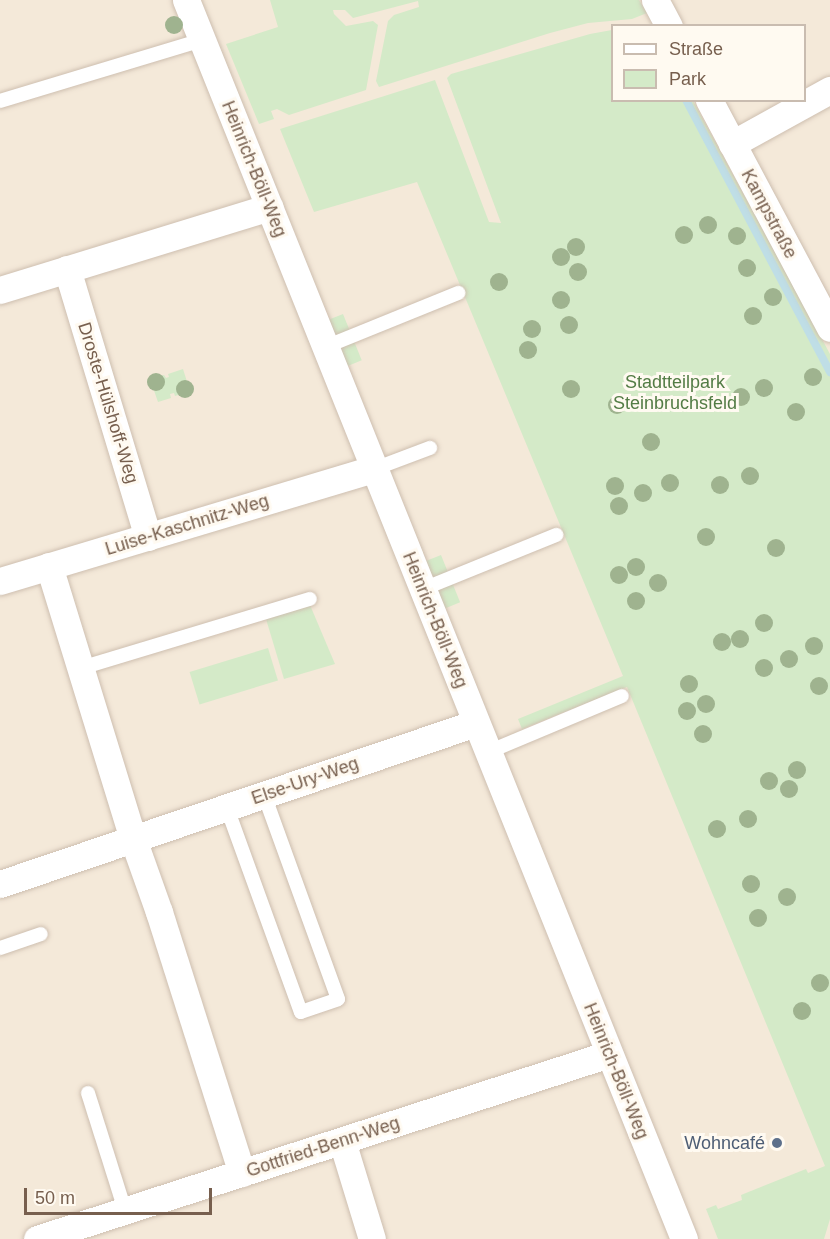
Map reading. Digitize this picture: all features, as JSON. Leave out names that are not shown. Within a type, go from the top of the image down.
[{"type":"street","name":"Heinrich-Böll-Weg","points":[[186,0],[684,1239]]},
{"type":"street","points":[[655,0],[668,24]]},
{"type":"street","points":[[732,144],[830,90]]},
{"type":"street","name":"Kampstraße","points":[[710,102],[830,328]]},
{"type":"street","points":[[0,290],[269,207]]},
{"type":"street","name":"Droste-Hülshoff-Weg","points":[[67,269],[148,537]]},
{"type":"street","name":"Luise-Kaschnitz-Weg","points":[[0,581],[374,468]]},
{"type":"street","points":[[49,566],[133,839],[159,912],[242,1173]]},
{"type":"street","name":"Else-Ury-Weg","points":[[0,884],[476,723]]},
{"type":"street","name":"Gottfried-Benn-Weg","points":[[37,1239],[609,1054]]},
{"type":"street","points":[[342,1141],[372,1239]]},
{"type":"lane","points":[[0,101],[202,40]]},
{"type":"lane","points":[[325,347],[458,293]]},
{"type":"lane","points":[[374,468],[430,448]]},
{"type":"lane","points":[[423,589],[556,535]]},
{"type":"lane","points":[[81,668],[310,599]]},
{"type":"lane","points":[[488,752],[622,696]]},
{"type":"lane","points":[[264,795],[343,1013]]},
{"type":"lane","points":[[226,808],[303,1019],[338,999]]},
{"type":"lane","points":[[0,948],[41,934]]},
{"type":"lane","points":[[88,1093],[125,1210]]},
{"type":"shaded area","points":[[0,0],[830,0],[830,1239],[0,1239]]},
{"type":"green space","points":[[270,0],[639,0],[647,13],[632,19],[588,23],[550,33],[379,87],[376,81],[388,21],[394,15],[419,7],[418,1],[353,18],[345,10],[333,10],[346,26],[373,21],[378,25],[366,90],[289,115],[277,109],[271,111],[274,119],[259,124],[226,44],[278,27]]},
{"type":"green space","name":"Stadtteilpark Steinbruchsfeld","points":[[611,30],[611,102],[694,102],[830,354],[830,1219],[824,1239],[718,1239],[706,1209],[716,1205],[718,1209],[742,1200],[741,1195],[806,1169],[808,1173],[825,1166],[627,687],[522,729],[518,719],[623,676],[417,182],[314,212],[280,129],[435,80],[489,222],[501,223],[447,78],[451,74],[590,34]]},
{"type":"green space","points":[[343,314],[362,360],[342,368],[324,322]]},
{"type":"green space","points":[[183,369],[190,391],[175,396],[174,393],[170,394],[171,398],[158,402],[150,379],[164,375],[166,378],[169,377],[168,374]]},
{"type":"green space","points":[[441,555],[460,602],[441,610],[422,563]]},
{"type":"green space","points":[[310,605],[335,664],[284,679],[266,619]]},
{"type":"green space","points":[[268,648],[278,681],[200,704],[190,672]]},
{"type":"waterway","points":[[687,102],[830,372]]},
{"type":"place","name":"Wohncafé","points":[[777,1143]]}]
